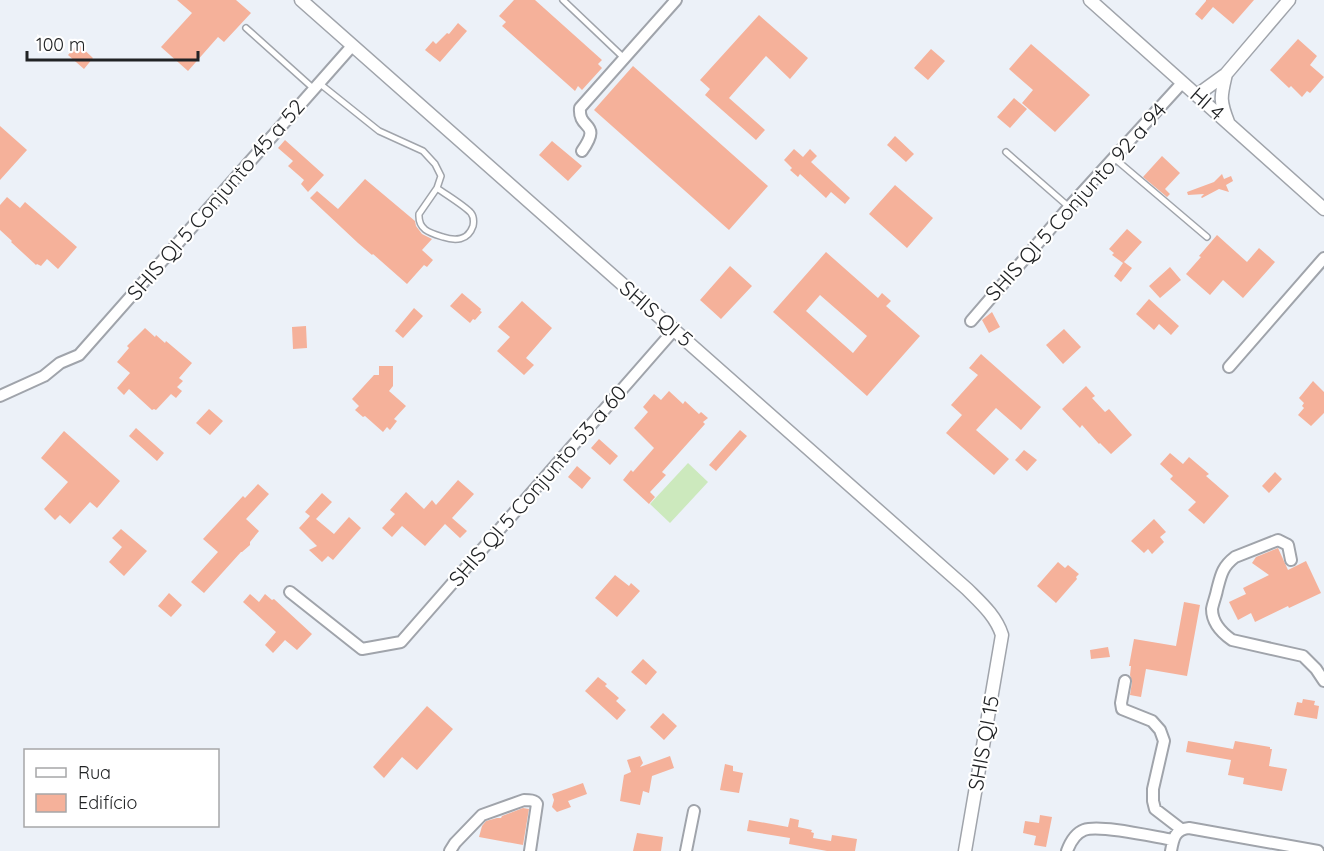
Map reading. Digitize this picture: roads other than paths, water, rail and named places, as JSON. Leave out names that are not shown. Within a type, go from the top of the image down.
[{"type":"street","name":"SHIS QI 5","points":[[301,0],[967,589],[999,624],[1002,636]]},
{"type":"street","points":[[582,151],[591,139],[591,132],[580,113],[580,108],[676,0]]},
{"type":"street","name":"HI 4","points":[[1090,0],[1324,209]]},
{"type":"street","points":[[1197,95],[1226,74],[1288,0]]},
{"type":"street","name":"SHIS QI 5 Conjunto 45 a 52","points":[[0,396],[44,376],[60,363],[80,356],[352,46]]},
{"type":"street","points":[[1226,74],[1221,93],[1221,104],[1228,123]]},
{"type":"street","name":"SHIS QI 5 Conjunto 92 a 94","points":[[970,321],[1182,82]]},
{"type":"street","points":[[1229,367],[1324,259]]},
{"type":"street","name":"SHIS QI 5 Conjunto 53 a 60","points":[[290,592],[362,649],[401,642],[674,330]]},
{"type":"street","points":[[1291,560],[1288,545],[1278,540],[1235,557],[1222,571],[1212,610],[1214,618],[1223,633],[1233,640],[1303,656],[1309,660],[1324,681]]},
{"type":"street","name":"SHIS QI 15","points":[[965,851],[1002,636]]},
{"type":"street","points":[[1125,681],[1120,703],[1122,709],[1152,721],[1160,730],[1164,741],[1153,789],[1155,809],[1181,829]]},
{"type":"street","points":[[450,851],[482,815],[524,800],[537,804],[530,851]]},
{"type":"street","points":[[686,851],[694,811]]},
{"type":"street","points":[[1067,851],[1075,837],[1083,830],[1095,828],[1172,846],[1176,834],[1181,829],[1189,828],[1318,851]]},
{"type":"lane","points":[[562,0],[624,58]]},
{"type":"lane","points":[[246,28],[316,86],[379,131],[423,151],[435,164],[441,177],[418,219],[428,232],[454,240],[465,238],[472,229],[474,220],[471,213],[437,188]]},
{"type":"lane","points":[[1006,152],[1069,207]]},
{"type":"lane","points":[[1114,158],[1207,237]]}]
